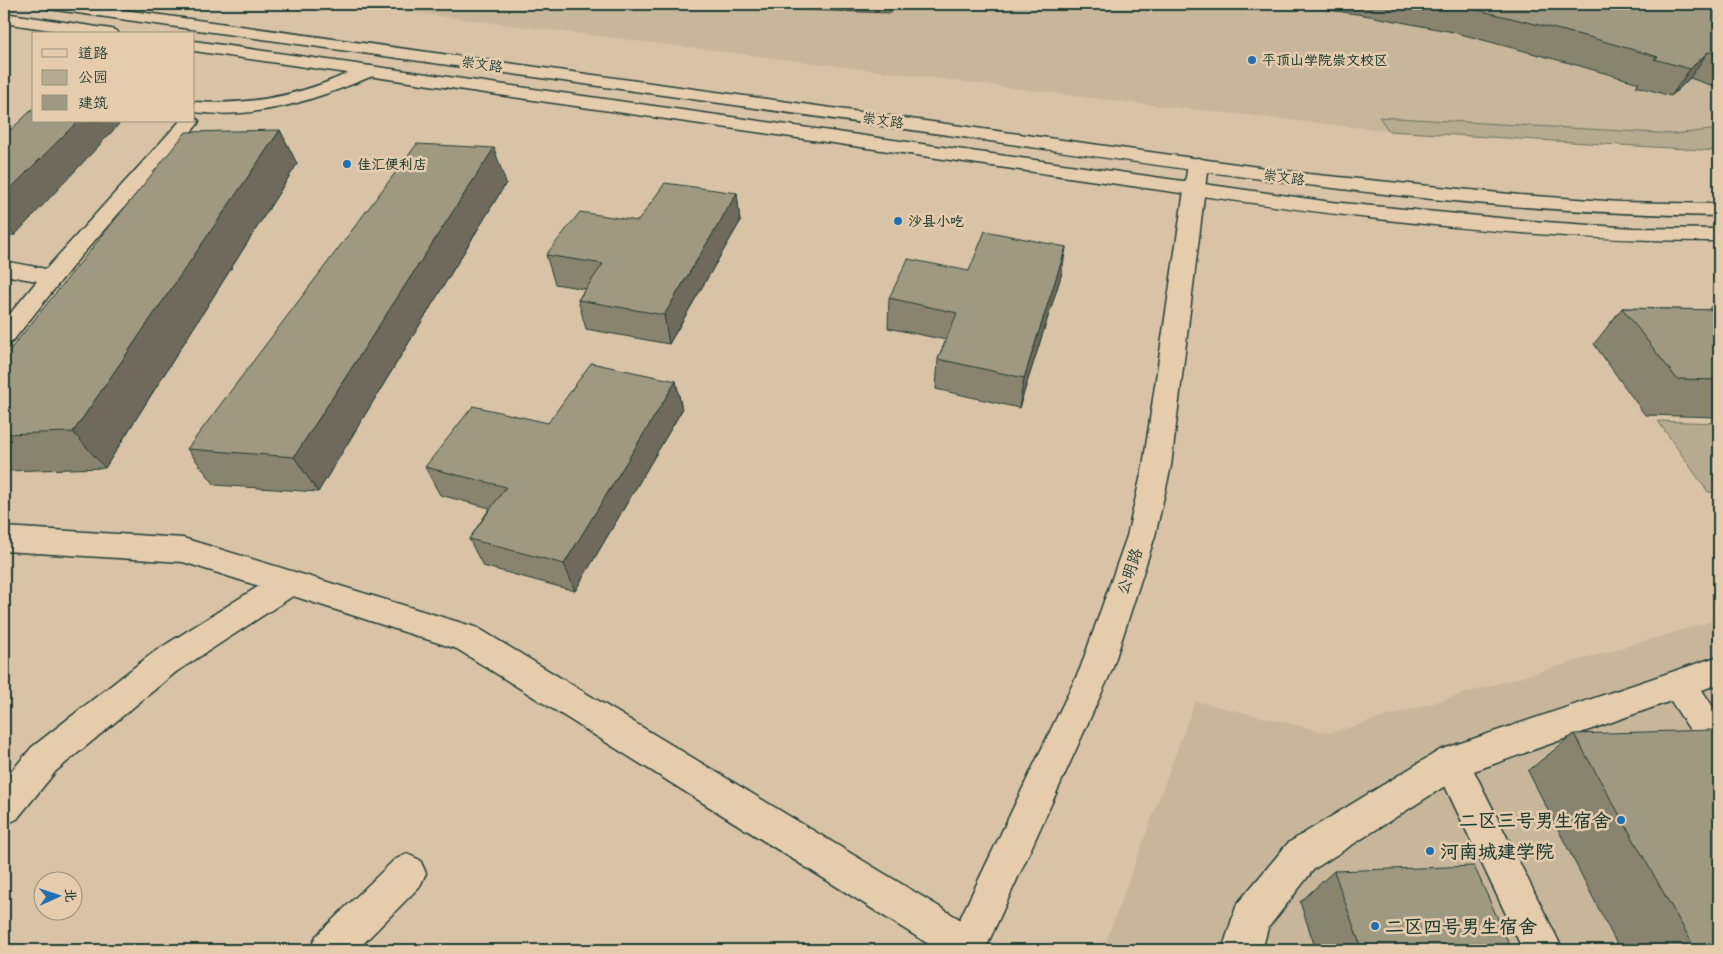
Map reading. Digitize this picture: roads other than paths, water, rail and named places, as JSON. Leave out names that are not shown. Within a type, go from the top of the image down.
[{"type":"main road","name":"崇文路","points":[[49,4],[1197,177],[1331,208],[1531,227],[1634,234],[1719,235]]},
{"type":"main road","points":[[4,18],[98,32]]},
{"type":"main road","name":"崇文路","points":[[195,46],[370,71],[1197,177],[1308,180],[1520,201],[1620,208],[1719,210]]},
{"type":"main road","points":[[195,113],[266,104],[333,87],[370,71]]},
{"type":"main road","points":[[4,336],[72,252],[187,122]]},
{"type":"main road","name":"公明路","points":[[966,948],[1096,670],[1141,536],[1157,466],[1197,177]]},
{"type":"main road","points":[[4,268],[52,277]]},
{"type":"main road","points":[[4,539],[183,550],[467,638],[966,948]]},
{"type":"main road","points":[[4,807],[44,759],[165,662],[288,583]]},
{"type":"main road","points":[[1242,950],[1252,918],[1301,856],[1452,762],[1719,670]]},
{"type":"main road","points":[[1678,683],[1719,745]]},
{"type":"main road","points":[[1452,762],[1543,950]]},
{"type":"main road","points":[[330,950],[407,873]]},
{"type":"place","name":"平顶山学院崇文校区","points":[[1252,60]]},
{"type":"place","name":"佳汇便利店","points":[[347,164]]},
{"type":"place","name":"沙县小吃","points":[[898,221]]},
{"type":"place","name":"二区三号男生宿舍","points":[[1621,820]]},
{"type":"place","name":"河南城建学院","points":[[1430,851]]},
{"type":"place","name":"二区四号男生宿舍","points":[[1375,926]]}]
